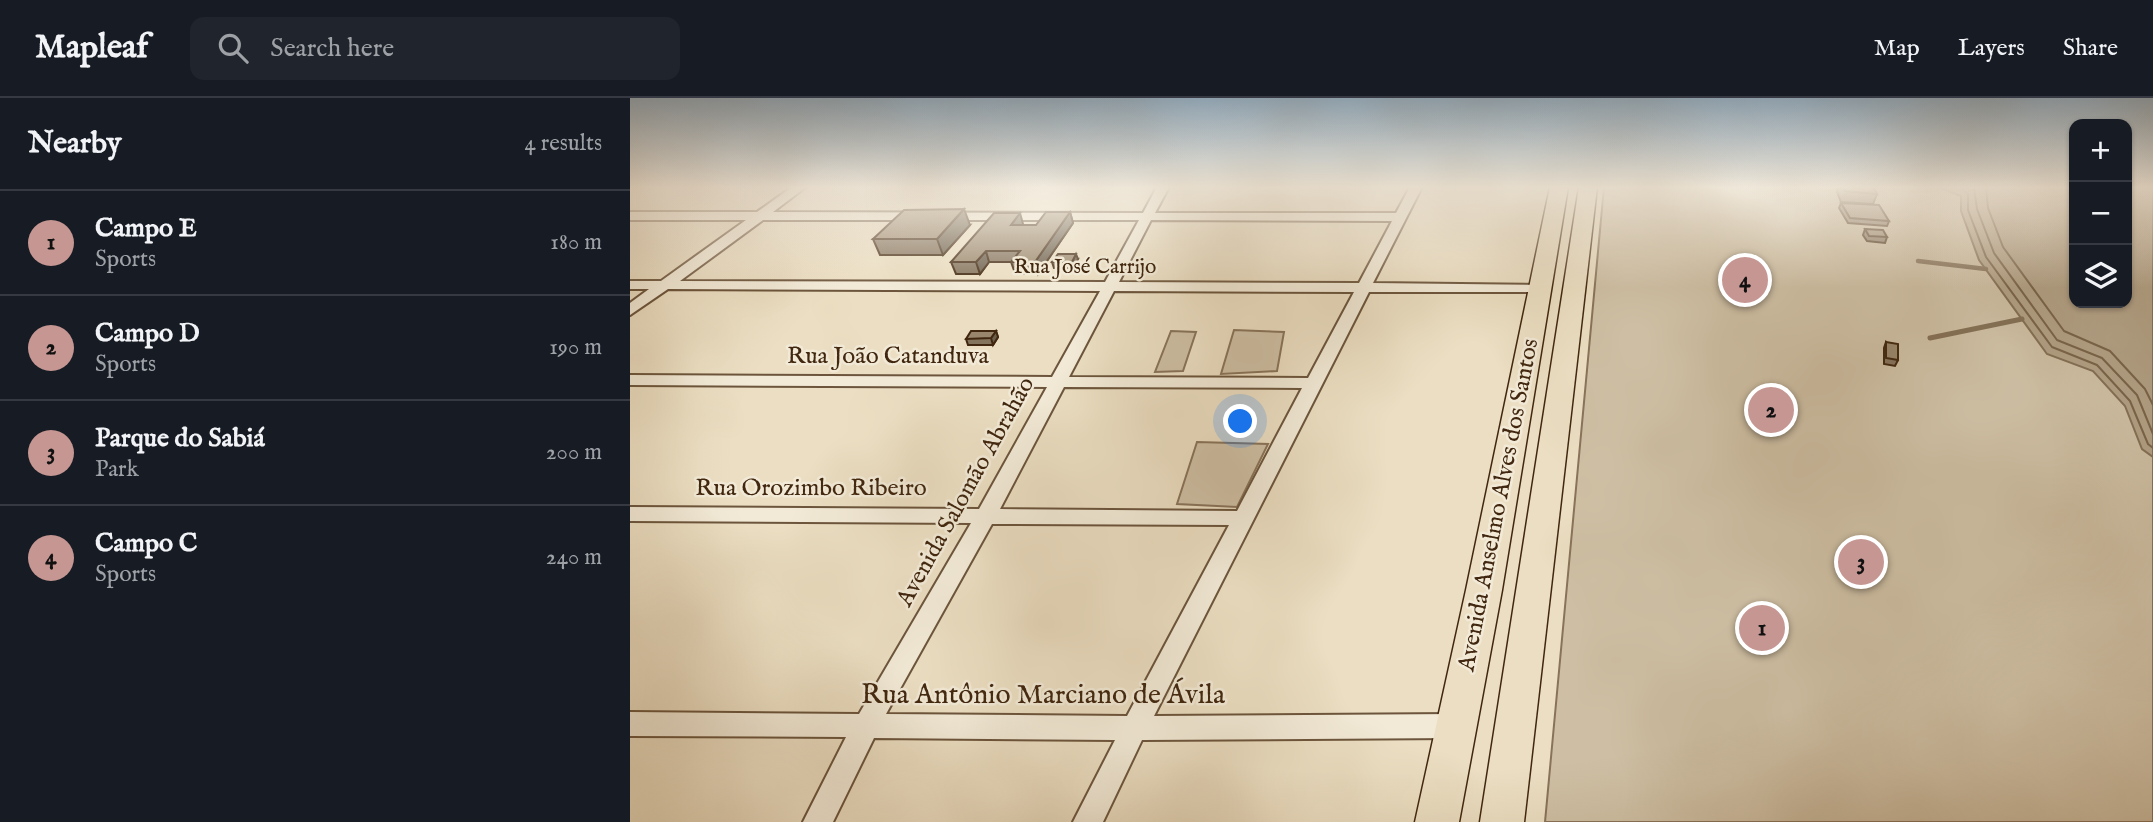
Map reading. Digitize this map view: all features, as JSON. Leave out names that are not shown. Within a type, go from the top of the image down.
[{"type":"main road","name":"Avenida Anselmo Alves dos Santos","points":[[1437,822],[1553,221]]},
{"type":"main road","name":"Avenida Anselmo Alves dos Santos","points":[[1502,822],[1584,221]]},
{"type":"main road","points":[[1515,421],[1557,428]]},
{"type":"main road","points":[[1508,457],[1536,461],[1549,470]]},
{"type":"street","points":[[630,310],[754,221]]},
{"type":"street","name":"Avenida Salomão Abrahão","points":[[818,822],[866,726],[987,514],[1144,221]]},
{"type":"street","points":[[1088,822],[1134,727],[1398,221]]},
{"type":"street","name":"Rua José Carrijo","points":[[630,285],[1540,288]]},
{"type":"street","name":"Rua João Catanduva","points":[[630,380],[1315,383]]},
{"type":"street","name":"Rua Orozimbo Ribeiro","points":[[630,514],[1243,517]]},
{"type":"street","name":"Rua Antônio Marciano de Ávila","points":[[630,724],[1455,726]]},
{"type":"shaded area","points":[[1601,221],[2069,221],[2069,308],[2132,308],[2132,221],[2153,221],[2153,822],[1545,822]]},
{"type":"shaded area","points":[[1234,330],[1284,332],[1277,371],[1221,374]]},
{"type":"shaded area","points":[[1171,331],[1196,332],[1183,371],[1155,372]]},
{"type":"shaded area","points":[[1197,442],[1268,444],[1237,507],[1177,504]]},
{"type":"water","points":[[1965,221],[2069,221],[2069,308],[2132,308],[2132,221],[2153,221],[2153,457],[2142,449],[2125,406],[2093,371],[2047,354],[1979,260]]},
{"type":"building","points":[[892,221],[953,221],[937,239],[873,239]]},
{"type":"building","points":[[987,221],[1014,221],[1011,225],[1036,225],[1039,221],[1064,221],[1035,262],[1011,262],[1020,251],[986,251],[976,262],[951,262]]},
{"type":"building","points":[[1865,229],[1883,230],[1887,237],[1869,236]]},
{"type":"building","points":[[1058,254],[1076,254],[1072,262],[1052,262]]},
{"type":"building","points":[[971,331],[996,331],[991,338],[966,339]]},
{"type":"building","points":[[1886,342],[1898,344],[1898,360],[1886,358]]},
{"type":"waterway","points":[[1918,261],[1986,269]]},
{"type":"waterway","points":[[1930,338],[2022,319]]},
{"type":"place","name":"Campo C","points":[[1745,280]]},
{"type":"place","name":"Campo D","points":[[1771,410]]},
{"type":"place","name":"Parque do Sabiá","points":[[1861,562]]},
{"type":"place","name":"Campo E","points":[[1762,628]]}]
